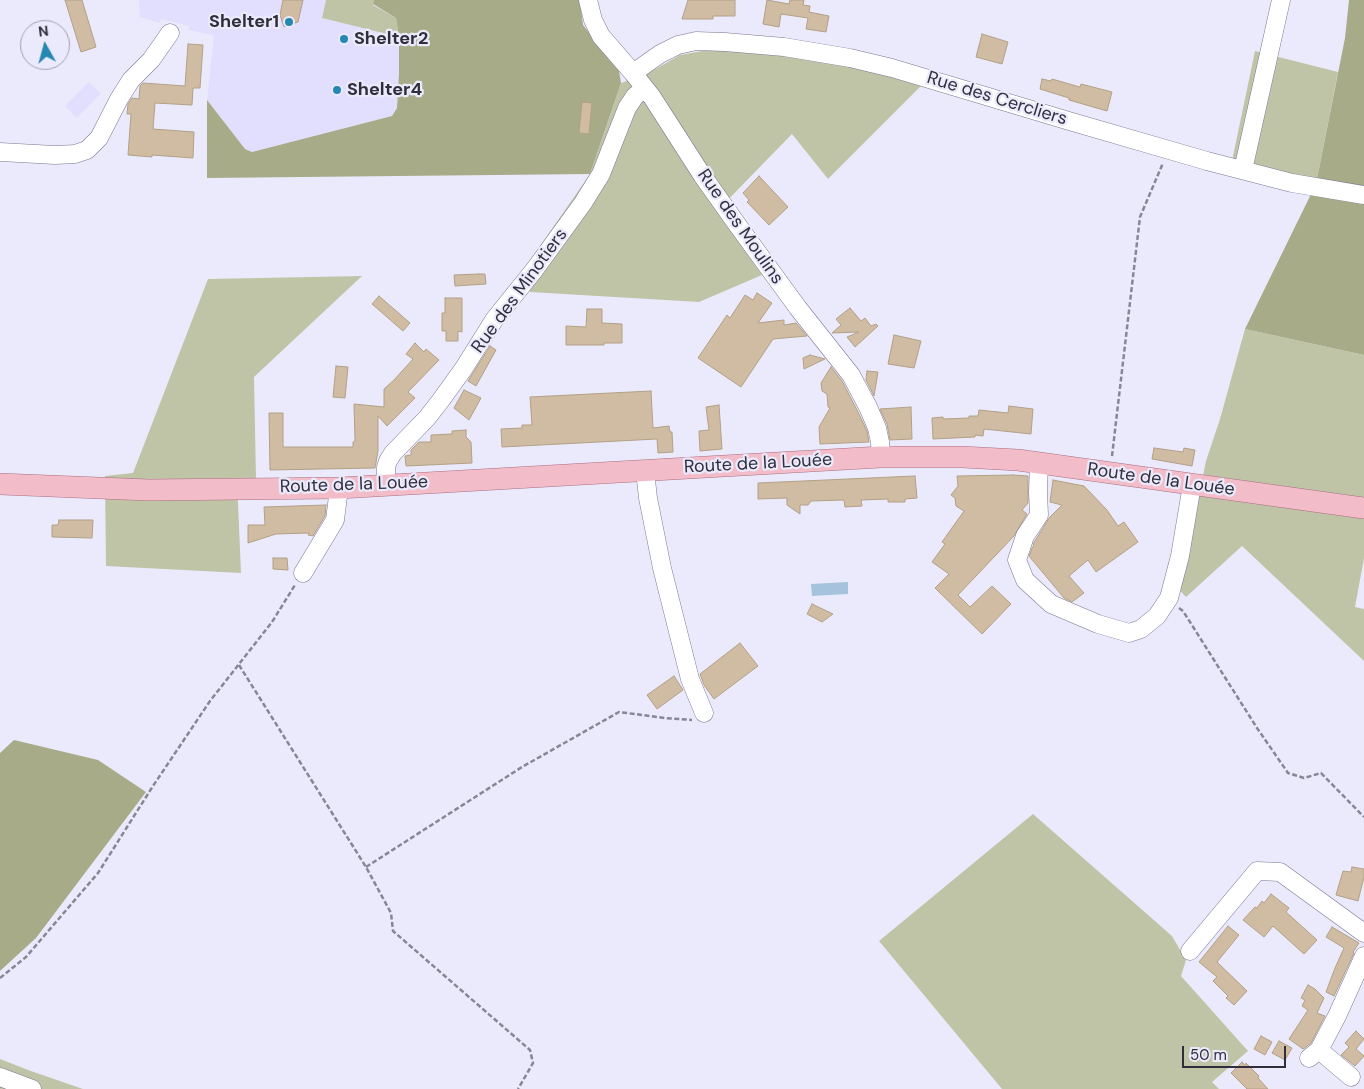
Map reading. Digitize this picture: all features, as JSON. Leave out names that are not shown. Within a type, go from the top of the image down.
[{"type":"main road","name":"Route de la Louée","points":[[0,484],[149,490],[339,488],[881,457],[962,457],[1038,462],[1364,508]]},
{"type":"main road","name":"Route de la Louée","points":[[0,497],[47,497],[149,490]]},
{"type":"street","name":"Rue des Moulins","points":[[588,0],[592,20],[601,36],[645,88],[736,223],[798,308],[852,375],[877,428],[881,457]]},
{"type":"street","points":[[1243,170],[1281,0]]},
{"type":"street","points":[[0,152],[55,155],[75,154],[87,150],[98,138],[131,80],[151,60],[170,33]]},
{"type":"street","name":"Rue des Cercliers","points":[[633,72],[660,54],[678,45],[696,41],[733,42],[784,47],[850,58],[892,68],[1168,150],[1243,170],[1292,182],[1364,195]]},
{"type":"street","name":"Rue des Minotiers","points":[[386,485],[386,467],[393,453],[427,418],[441,400],[464,368],[494,320],[535,269],[583,203],[600,174],[627,108],[635,96],[645,88]]},
{"type":"street","points":[[1038,462],[1039,514],[1025,536],[1017,560],[1025,580],[1051,604],[1098,624],[1129,633],[1141,629],[1157,616],[1169,598],[1180,556],[1192,485]]},
{"type":"street","points":[[645,470],[648,498],[662,568],[690,679],[704,713]]},
{"type":"street","points":[[303,573],[335,520],[339,488]]},
{"type":"street","points":[[1190,950],[1257,871],[1280,872],[1364,933]]},
{"type":"street","points":[[1351,1077],[1314,1054],[1337,1016],[1364,956]]},
{"type":"street","points":[[0,1077],[32,1089]]},
{"type":"path","points":[[1110,472],[1140,217],[1168,150]]},
{"type":"path","points":[[0,978],[26,957],[98,874],[153,786],[210,701],[272,622],[303,573]]},
{"type":"path","points":[[1169,598],[1183,611],[1257,728],[1288,773],[1304,778],[1321,773],[1364,817]]},
{"type":"path","points":[[238,665],[366,868],[391,913],[393,931],[530,1050],[533,1063],[518,1089]]},
{"type":"path","points":[[366,868],[522,767],[619,712],[694,720],[704,713]]},
{"type":"shaded area","points":[[139,0],[326,0],[322,18],[399,37],[397,108],[392,116],[252,152],[245,149],[207,100],[214,35],[188,30],[190,26],[161,19],[160,23],[140,17]]},
{"type":"shaded area","points":[[89,82],[101,93],[77,118],[65,106]]},
{"type":"green space","points":[[326,0],[374,0],[373,5],[396,18],[399,37],[322,18]]},
{"type":"green space","points":[[374,0],[580,0],[583,25],[619,71],[621,83],[590,174],[207,178],[207,100],[245,149],[252,152],[392,116],[397,108],[399,37],[396,18],[373,4]]},
{"type":"green space","points":[[1349,0],[1364,0],[1364,355],[1245,329],[1317,179],[1345,38]]},
{"type":"green space","points":[[724,47],[799,53],[925,82],[828,179],[792,134],[717,211],[762,275],[699,302],[530,292],[524,269],[590,174],[621,83],[645,75],[680,55]]},
{"type":"green space","points":[[1255,51],[1338,72],[1317,179],[1232,161]]},
{"type":"green space","points":[[362,276],[254,377],[256,479],[237,480],[241,573],[106,566],[105,476],[133,473],[208,279]]},
{"type":"green space","points":[[1245,329],[1364,355],[1364,558],[1355,607],[1364,609],[1364,661],[1242,546],[1186,597],[1170,580],[1199,496],[1206,461],[1220,419]]},
{"type":"green space","points":[[14,740],[98,760],[146,792],[36,938],[0,971],[0,753]]},
{"type":"green space","points":[[1033,814],[1172,936],[1186,960],[1181,976],[1248,1051],[1212,1082],[1219,1089],[1002,1089],[879,941]]},
{"type":"green space","points":[[0,1059],[28,1070],[83,1089],[0,1089]]},
{"type":"water","points":[[848,582],[848,594],[812,596],[811,584]]},
{"type":"building","points":[[65,0],[82,0],[96,47],[81,52]]},
{"type":"building","points":[[283,0],[303,0],[298,22],[284,27],[280,15]]},
{"type":"building","points":[[688,0],[735,0],[735,16],[713,16],[713,19],[682,19]]},
{"type":"building","points":[[767,0],[789,4],[790,0],[804,0],[803,5],[810,6],[809,12],[829,16],[826,32],[806,29],[808,18],[781,14],[779,27],[763,24]]},
{"type":"building","points":[[982,34],[1008,42],[1002,64],[976,57]]},
{"type":"building","points":[[188,44],[203,45],[200,88],[193,88],[192,105],[155,103],[153,129],[194,132],[193,158],[128,155],[131,114],[127,114],[128,104],[132,98],[139,99],[140,86],[143,83],[185,86]]},
{"type":"building","points":[[1042,79],[1051,81],[1052,79],[1080,87],[1081,84],[1112,92],[1107,111],[1040,89]]},
{"type":"building","points":[[582,102],[592,103],[589,134],[579,133]]},
{"type":"building","points":[[759,176],[788,207],[769,225],[747,202],[749,200],[743,193]]},
{"type":"building","points":[[485,274],[486,284],[455,286],[454,275]]},
{"type":"building","points":[[757,293],[772,303],[758,323],[784,320],[784,325],[796,323],[807,336],[773,339],[741,387],[698,358],[727,315],[730,318],[745,295],[753,300]]},
{"type":"building","points":[[379,296],[410,323],[403,331],[372,304]]},
{"type":"building","points":[[445,298],[462,298],[462,332],[458,331],[458,341],[446,341],[446,331],[442,331],[442,313],[445,313]]},
{"type":"building","points":[[850,308],[861,321],[865,318],[871,326],[876,324],[878,326],[855,347],[847,337],[859,332],[832,333],[841,325],[836,319]]},
{"type":"building","points":[[587,309],[602,309],[602,323],[622,324],[622,343],[566,345],[566,326],[586,327]]},
{"type":"building","points":[[894,335],[921,341],[914,368],[888,364]]},
{"type":"building","points":[[415,343],[424,352],[426,349],[439,360],[408,392],[415,398],[387,426],[378,416],[378,451],[375,468],[270,470],[269,413],[283,413],[283,447],[353,447],[353,442],[355,441],[354,404],[384,407],[384,389],[413,359],[406,354]]},
{"type":"building","points":[[490,346],[496,350],[476,386],[468,381]]},
{"type":"building","points":[[810,355],[825,359],[804,369],[803,358]]},
{"type":"building","points":[[336,366],[348,367],[345,398],[333,397]]},
{"type":"building","points":[[831,367],[842,381],[858,412],[867,431],[869,442],[820,444],[819,427],[830,408],[828,407],[827,394],[822,391],[821,383]]},
{"type":"building","points":[[867,371],[878,372],[874,396],[866,380]]},
{"type":"building","points":[[464,390],[481,398],[469,420],[454,408]]},
{"type":"building","points":[[651,391],[653,428],[669,426],[670,432],[672,432],[673,452],[658,453],[657,439],[502,447],[501,429],[522,428],[522,425],[532,425],[530,397]]},
{"type":"building","points":[[719,405],[722,449],[700,451],[699,431],[709,430],[706,407]]},
{"type":"building","points":[[1009,406],[1033,409],[1031,434],[984,429],[983,436],[933,439],[932,418],[969,418],[969,416],[978,416],[979,410],[1008,413]]},
{"type":"building","points":[[911,407],[912,439],[890,440],[887,424],[880,409]]},
{"type":"building","points":[[466,430],[466,437],[471,442],[472,463],[406,466],[405,456],[411,455],[411,450],[419,442],[431,442],[431,435],[452,434],[452,431]]},
{"type":"building","points":[[1154,448],[1183,452],[1184,448],[1195,450],[1192,466],[1152,459]]},
{"type":"building","points":[[915,476],[917,498],[905,499],[905,502],[888,502],[888,499],[861,500],[862,506],[845,507],[844,500],[811,501],[808,505],[800,505],[800,514],[787,505],[787,498],[758,499],[758,483]]},
{"type":"building","points":[[957,476],[1028,476],[1028,503],[1022,510],[1027,514],[1014,536],[958,595],[970,607],[992,586],[1011,604],[982,634],[935,588],[949,574],[932,562],[945,544],[942,542],[964,511],[956,506],[955,498],[951,495],[958,486]]},
{"type":"building","points":[[1053,480],[1084,486],[1107,510],[1118,526],[1124,522],[1138,542],[1096,572],[1088,560],[1069,576],[1084,593],[1072,602],[1064,598],[1029,556],[1033,544],[1049,518],[1062,505],[1050,502]]},
{"type":"building","points":[[326,505],[325,516],[313,536],[308,535],[309,533],[276,534],[248,543],[248,525],[265,525],[264,507]]},
{"type":"building","points":[[59,520],[93,520],[92,538],[52,537],[52,525],[58,525]]},
{"type":"building","points":[[273,558],[287,558],[288,570],[273,569]]},
{"type":"building","points":[[812,604],[833,614],[822,622],[807,614]]},
{"type":"building","points":[[740,643],[758,666],[714,699],[704,685],[700,674]]},
{"type":"building","points":[[674,676],[683,690],[657,709],[647,695]]},
{"type":"building","points":[[1352,867],[1364,869],[1358,901],[1336,895],[1343,871],[1351,872]]},
{"type":"building","points":[[1271,894],[1289,908],[1286,912],[1317,940],[1304,954],[1273,926],[1264,937],[1243,920],[1262,901],[1264,903]]},
{"type":"building","points":[[1228,926],[1239,935],[1217,962],[1247,991],[1234,1005],[1213,981],[1217,977],[1199,962]]},
{"type":"building","points":[[1332,927],[1359,943],[1353,952],[1334,996],[1326,992],[1344,948],[1326,937]]},
{"type":"building","points":[[1308,985],[1324,998],[1317,1013],[1325,1016],[1311,1043],[1303,1049],[1289,1039],[1308,1010],[1302,1006],[1305,1000],[1301,998]]},
{"type":"building","points":[[1356,1031],[1364,1039],[1356,1049],[1364,1056],[1355,1066],[1341,1055],[1349,1047],[1345,1043]]},
{"type":"building","points":[[1261,1036],[1272,1042],[1265,1055],[1254,1049]]},
{"type":"building","points":[[1279,1041],[1292,1048],[1285,1060],[1272,1053]]},
{"type":"building","points":[[1242,1062],[1245,1065],[1246,1063],[1259,1076],[1258,1078],[1268,1089],[1247,1089],[1231,1073]]},
{"type":"place","name":"Shelter1","points":[[289,22]]},
{"type":"place","name":"Shelter2","points":[[344,39]]},
{"type":"place","name":"Shelter4","points":[[337,90]]}]
